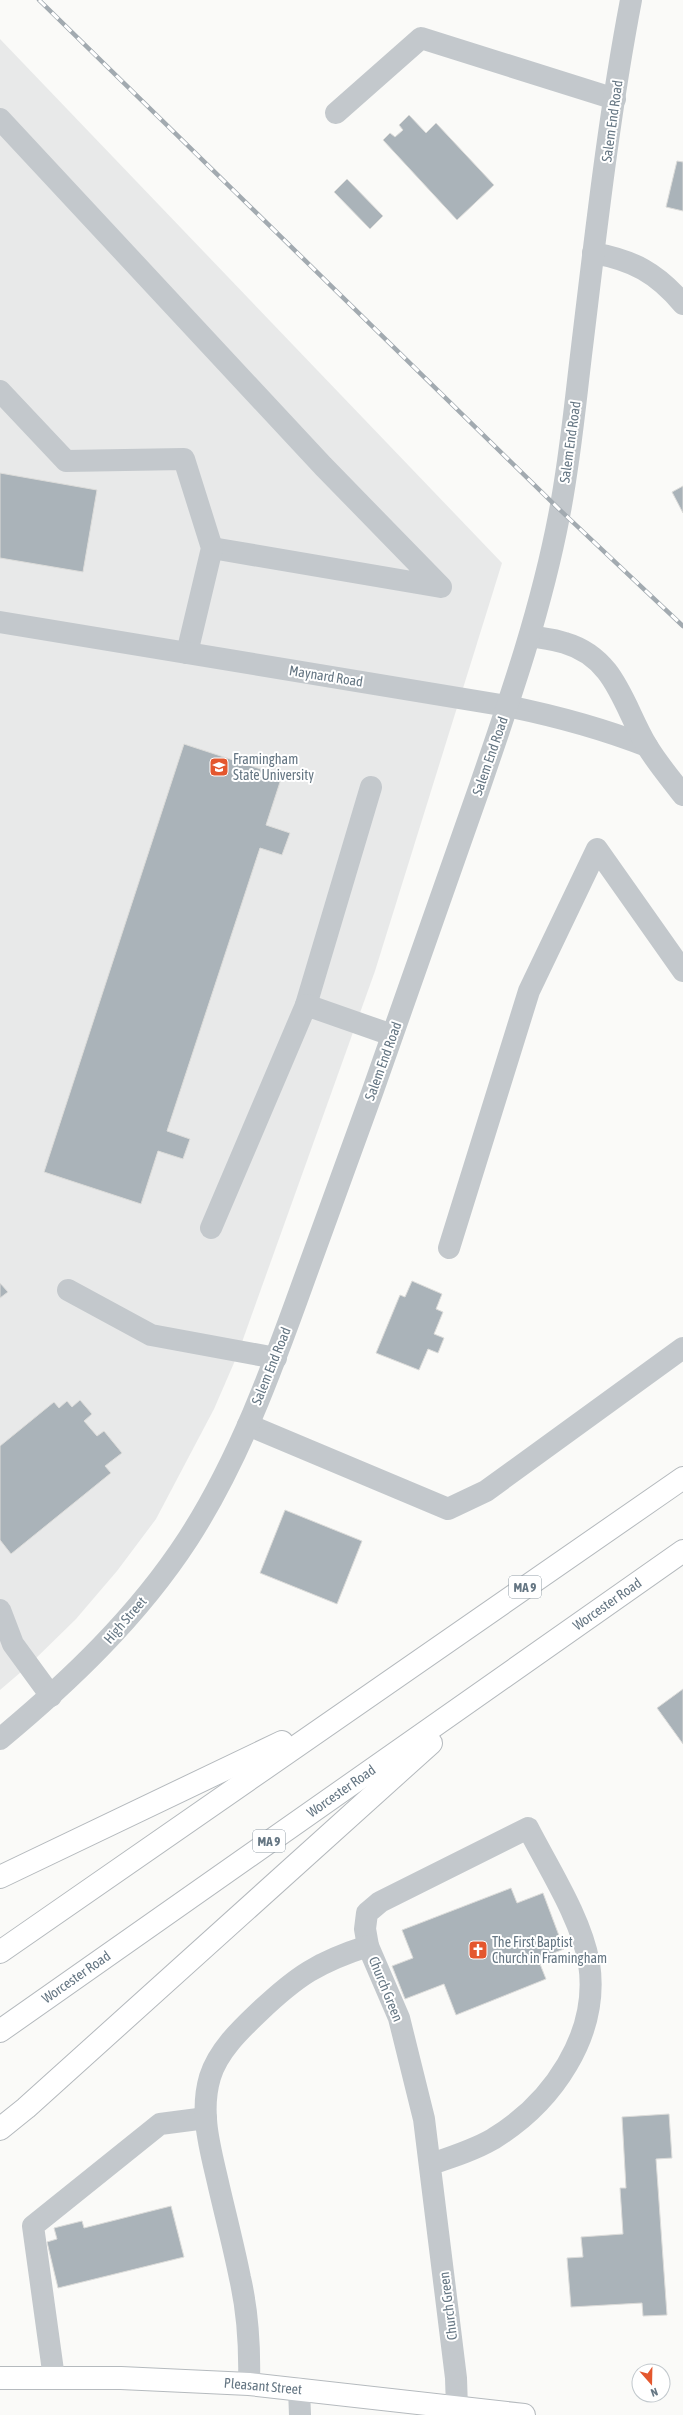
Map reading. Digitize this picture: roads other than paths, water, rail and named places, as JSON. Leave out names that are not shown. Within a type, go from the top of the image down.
[{"type":"main road","name":"MA 9","points":[[0,1952],[683,1478]]},
{"type":"main road","name":"Worcester Road","points":[[0,2031],[683,1550]]},
{"type":"main road","points":[[0,2129],[26,2108],[377,1790],[539,1652]]},
{"type":"main road","points":[[0,1876],[234,1766],[368,1696]]},
{"type":"main road","name":"Pleasant Street","points":[[0,2378],[188,2380],[249,2384],[524,2415]]},
{"type":"street","name":"Salem End Road","points":[[222,1478],[248,1424],[276,1358],[392,1035],[530,636],[550,559],[560,510],[593,253],[631,0]]},
{"type":"street","points":[[336,113],[421,38],[615,99]]},
{"type":"street","points":[[0,119],[323,466],[441,587],[212,548]]},
{"type":"street","points":[[593,253],[636,265],[655,275],[683,304]]},
{"type":"street","points":[[0,391],[66,461],[184,459],[212,548],[187,653]]},
{"type":"street","name":"Maynard Road","points":[[0,622],[507,706],[566,718],[608,730],[647,746]]},
{"type":"street","points":[[530,636],[566,643],[592,655],[609,672],[620,690],[647,746],[683,795]]},
{"type":"street","points":[[211,1228],[306,1005],[371,787]]},
{"type":"street","points":[[449,1248],[529,991],[597,849],[683,971]]},
{"type":"street","points":[[306,1005],[392,1035]]},
{"type":"street","points":[[68,1290],[150,1335],[276,1358]]},
{"type":"street","points":[[248,1424],[448,1509],[486,1491],[683,1348]]},
{"type":"street","name":"High Street","points":[[0,1739],[51,1696],[104,1644],[146,1595],[187,1540],[222,1478]]},
{"type":"street","points":[[0,1610],[13,1644],[51,1696]]},
{"type":"street","points":[[368,1946],[365,1929],[367,1913],[380,1902],[528,1828],[581,1934],[589,1963],[590,1990],[585,2022],[573,2054],[554,2087],[529,2113],[492,2139],[431,2164]]},
{"type":"street","name":"Church Green","points":[[249,2384],[250,2347],[242,2287],[208,2136],[205,2106],[210,2076],[221,2054],[240,2030],[277,1994],[306,1971],[335,1957],[368,1946],[399,2018],[414,2072],[431,2164],[456,2378],[457,2408]]},
{"type":"street","points":[[54,2378],[33,2226],[160,2124],[206,2118]]},
{"type":"street","points":[[299,2389],[300,2415]]},
{"type":"railway","points":[[39,0],[560,510],[683,626]]},
{"type":"place","name":"Framingham State University","points":[[219,767]]},
{"type":"place","name":"The First Baptist Church in Framingham","points":[[478,1950]]}]
